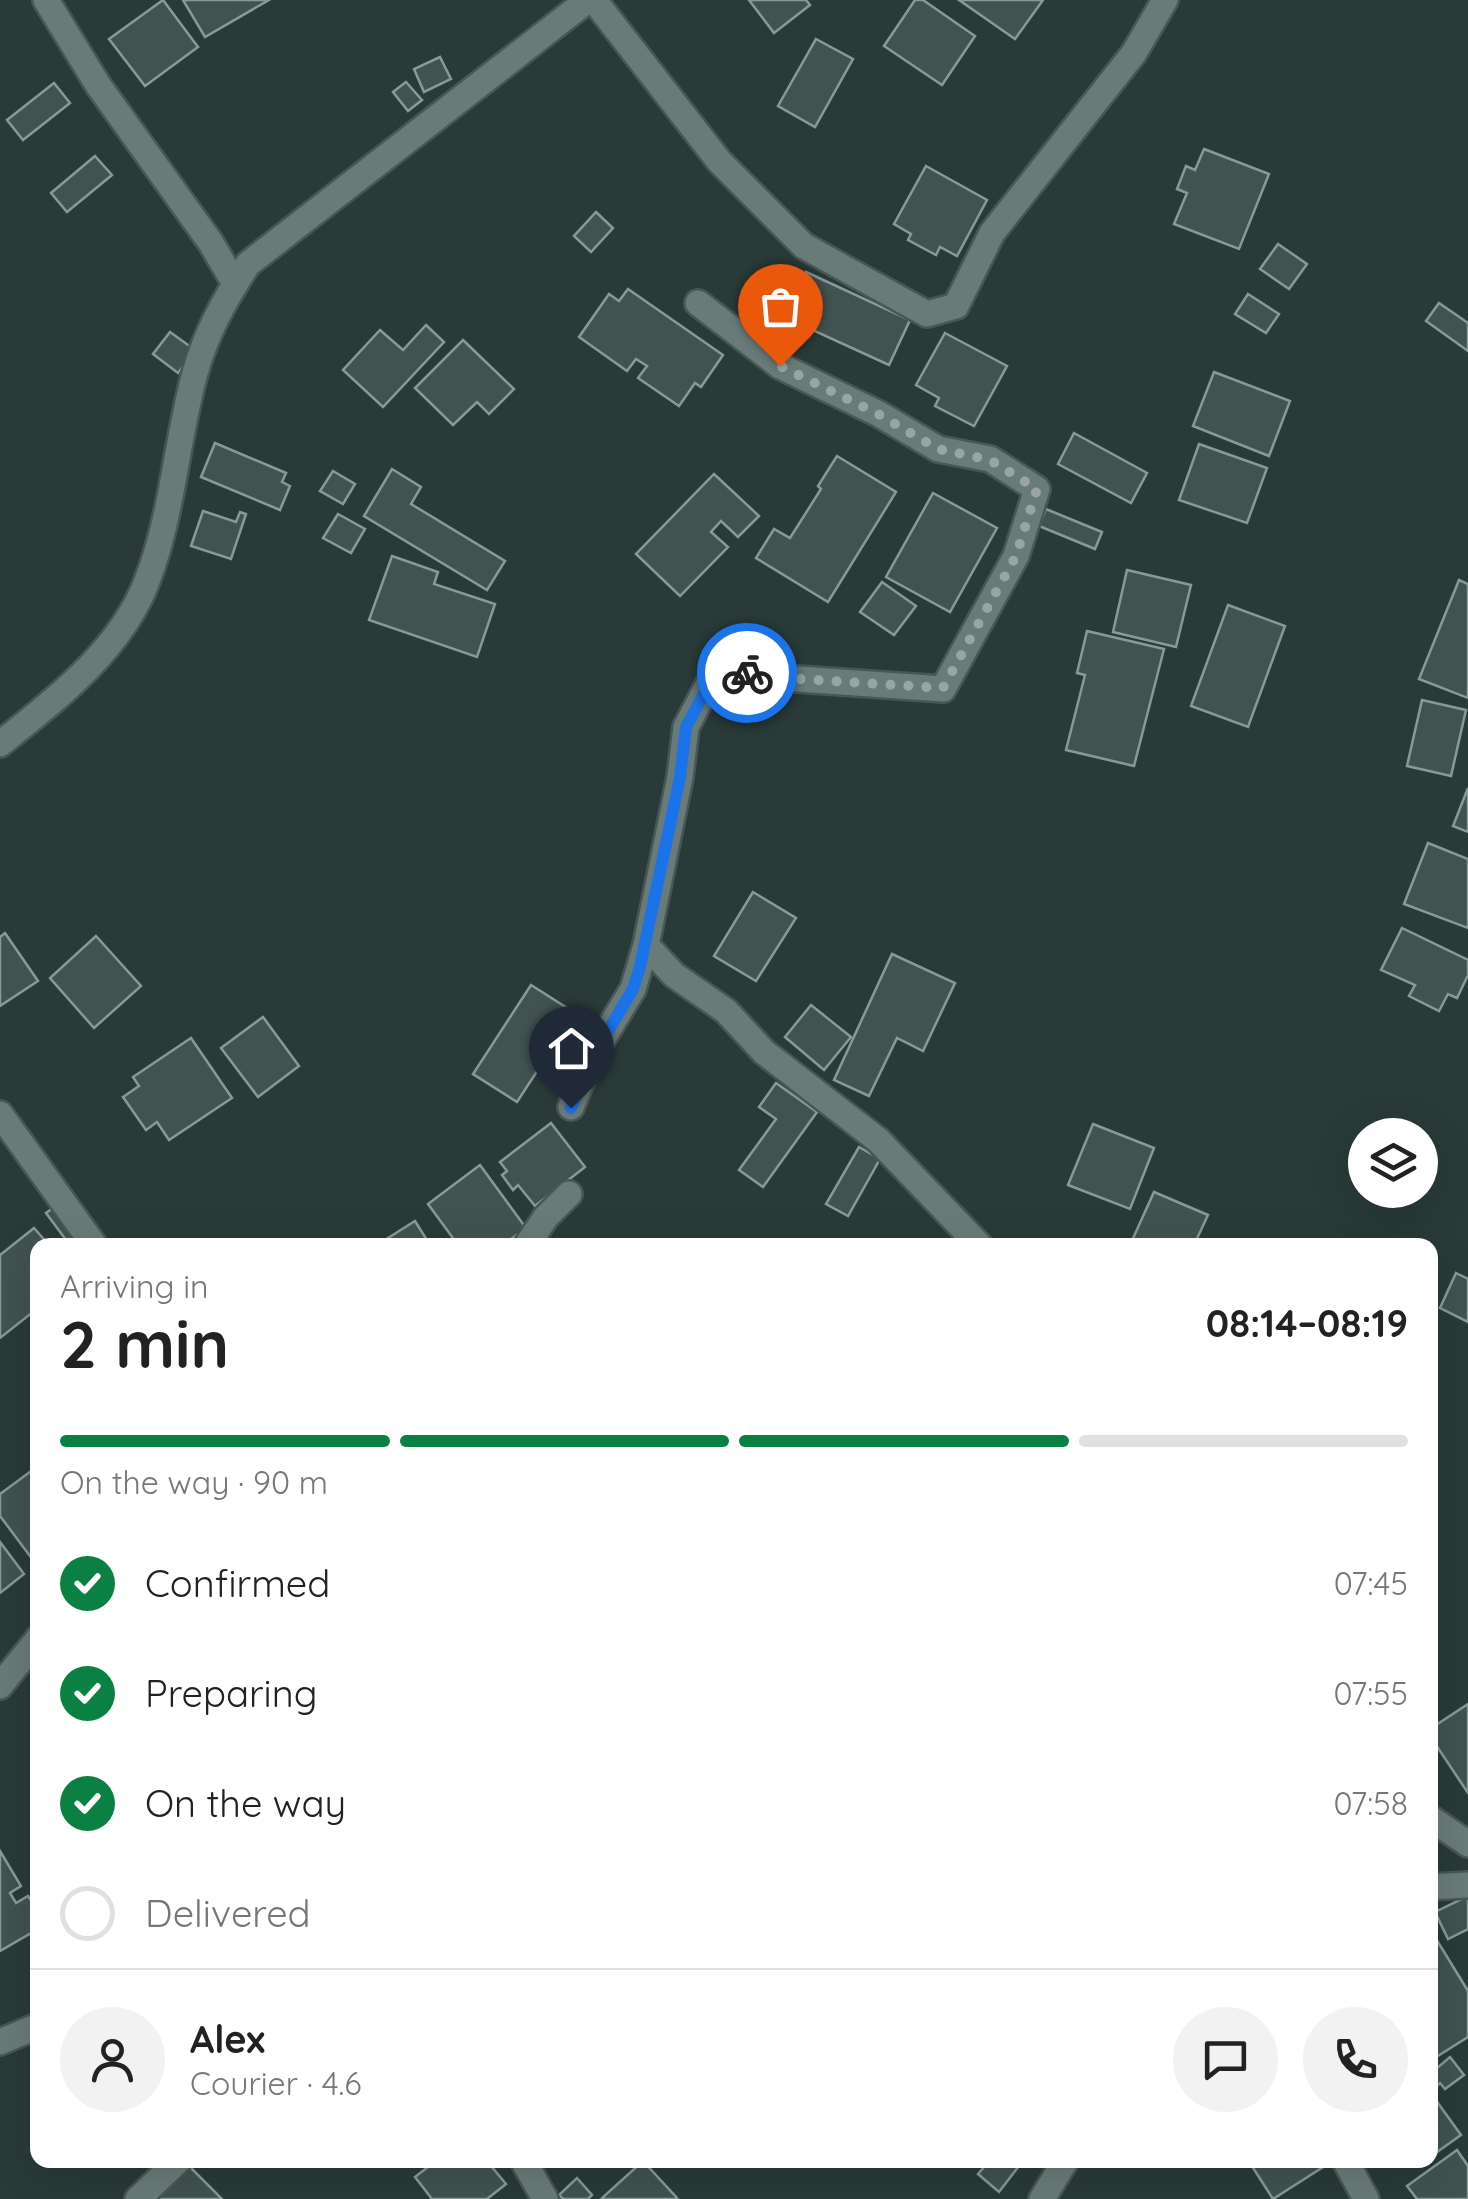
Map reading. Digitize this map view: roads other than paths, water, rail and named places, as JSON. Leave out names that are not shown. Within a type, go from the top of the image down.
[{"type":"street","points":[[46,0],[98,85],[235,284]]},
{"type":"street","points":[[0,744],[56,700],[112,641],[146,585],[168,513],[195,373],[218,310],[248,264],[591,0],[719,161],[804,246],[928,314],[956,306],[992,232],[1134,53],[1166,0]]},
{"type":"street","points":[[571,1108],[592,1058],[633,989],[646,945],[680,777],[686,727],[718,668],[783,678],[943,688],[1016,556],[1037,489],[990,460],[938,449],[878,414],[780,366],[698,303]]},
{"type":"street","points":[[646,945],[674,975],[726,1011],[764,1052],[878,1140],[972,1238]]},
{"type":"street","points":[[0,1114],[89,1238]]},
{"type":"street","points":[[532,1238],[569,1194]]},
{"type":"street","points":[[0,1686],[30,1649]]},
{"type":"street","points":[[1438,1823],[1468,1844]]},
{"type":"street","points":[[1438,1886],[1468,1884]]},
{"type":"street","points":[[0,2042],[30,2029]]},
{"type":"street","points":[[138,2199],[171,2168]]},
{"type":"street","points":[[528,2168],[545,2199]]},
{"type":"street","points":[[1042,2199],[1061,2168]]},
{"type":"street","points":[[1349,2168],[1366,2199]]}]
